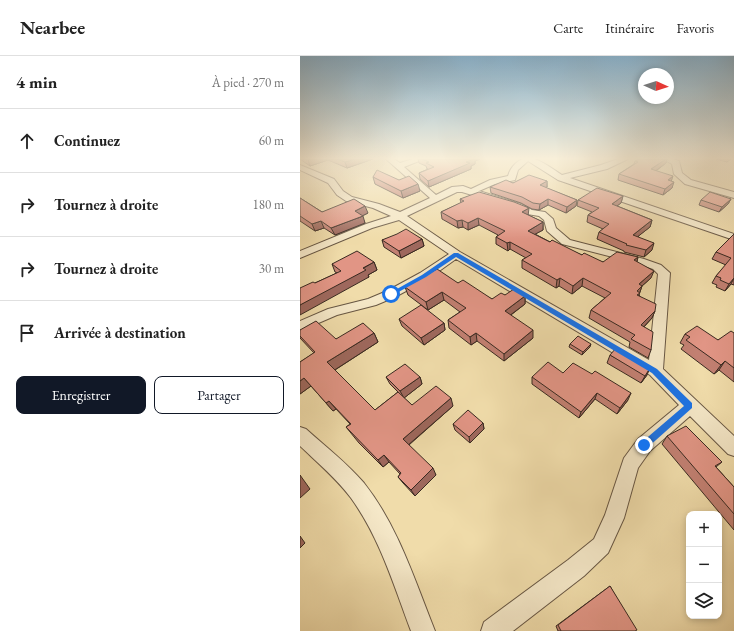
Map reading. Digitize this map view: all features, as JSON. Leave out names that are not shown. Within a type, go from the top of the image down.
[{"type":"street","points":[[335,186],[340,193],[349,200],[383,208],[400,216],[456,254],[655,371],[689,406],[734,448]]},
{"type":"street","points":[[422,186],[435,198]]},
{"type":"street","points":[[470,192],[484,186]]},
{"type":"street","points":[[584,186],[734,237]]},
{"type":"street","points":[[701,186],[734,196]]},
{"type":"street","points":[[300,255],[375,223],[400,216],[455,189],[464,189],[518,206],[530,212],[542,214],[548,220],[551,228],[566,242],[640,260],[657,267],[664,273],[655,371]]},
{"type":"street","points":[[300,326],[333,312],[372,302],[391,294],[424,276],[456,254]]},
{"type":"street","points":[[493,631],[576,568],[601,546],[614,518],[630,464],[644,445],[689,406]]},
{"type":"street","points":[[300,435],[340,472],[364,500],[389,544],[423,631]]},
{"type":"building","points":[[391,186],[414,186],[401,191]]},
{"type":"building","points":[[542,186],[577,200],[567,207],[548,199],[540,204],[533,203],[522,197],[490,187]]},
{"type":"building","points":[[655,186],[669,186],[665,189]]},
{"type":"building","points":[[597,188],[623,196],[612,204],[652,220],[633,235],[654,243],[646,250],[626,245],[627,244],[599,232],[609,224],[588,215],[599,208],[578,200]]},
{"type":"building","points":[[479,192],[529,208],[522,212],[543,222],[528,231],[550,242],[552,240],[582,255],[584,253],[603,262],[617,252],[638,257],[634,260],[654,271],[639,284],[642,286],[637,291],[640,293],[637,295],[656,304],[655,311],[641,325],[653,332],[651,350],[631,339],[635,335],[591,310],[611,293],[583,278],[573,286],[560,278],[557,280],[522,260],[532,254],[510,242],[507,243],[496,237],[505,231],[478,218],[468,223],[462,220],[457,221],[441,212],[464,201],[460,199]]},
{"type":"building","points":[[710,192],[731,199],[722,207],[701,200]]},
{"type":"building","points":[[300,198],[322,212],[354,199],[365,206],[355,211],[363,216],[331,228],[321,221],[312,224],[300,216]]},
{"type":"building","points":[[406,229],[422,239],[399,251],[382,240],[397,234]]},
{"type":"building","points":[[734,234],[734,278],[729,284],[720,280],[721,278],[716,276],[731,258],[716,252]]},
{"type":"building","points":[[357,251],[374,262],[363,268],[366,270],[300,305],[300,288],[341,271],[332,264]]},
{"type":"building","points":[[437,269],[458,283],[463,280],[492,299],[501,293],[505,295],[514,289],[525,296],[505,311],[533,330],[504,354],[476,333],[470,337],[448,320],[466,308],[442,292],[426,302],[405,287]]},
{"type":"building","points":[[421,305],[444,323],[421,338],[399,319]]},
{"type":"building","points":[[316,321],[336,339],[363,323],[374,333],[327,362],[375,410],[398,392],[412,405],[436,386],[451,398],[403,439],[433,468],[411,490],[398,477],[401,473],[384,455],[378,460],[346,427],[351,424],[329,401],[326,403],[304,378],[300,381],[300,362],[315,352],[300,336],[300,330]]},
{"type":"building","points":[[697,326],[718,340],[731,331],[734,333],[734,368],[725,361],[721,365],[686,340],[690,337],[685,334]]},
{"type":"building","points":[[578,336],[591,344],[583,352],[570,344]]},
{"type":"building","points":[[616,348],[650,368],[645,376],[610,355]]},
{"type":"building","points":[[548,362],[563,373],[573,363],[592,374],[595,371],[631,393],[620,408],[597,393],[581,412],[532,377]]},
{"type":"building","points":[[405,364],[420,377],[400,391],[386,377]]},
{"type":"building","points":[[468,410],[483,423],[469,437],[453,424]]},
{"type":"building","points":[[686,426],[722,462],[715,466],[734,487],[734,514],[667,436]]},
{"type":"building","points":[[610,586],[637,630],[561,631],[558,625]]},
{"type":"route","points":[[391,294],[424,276],[456,254],[558,316],[655,371],[689,406],[644,445]]}]
